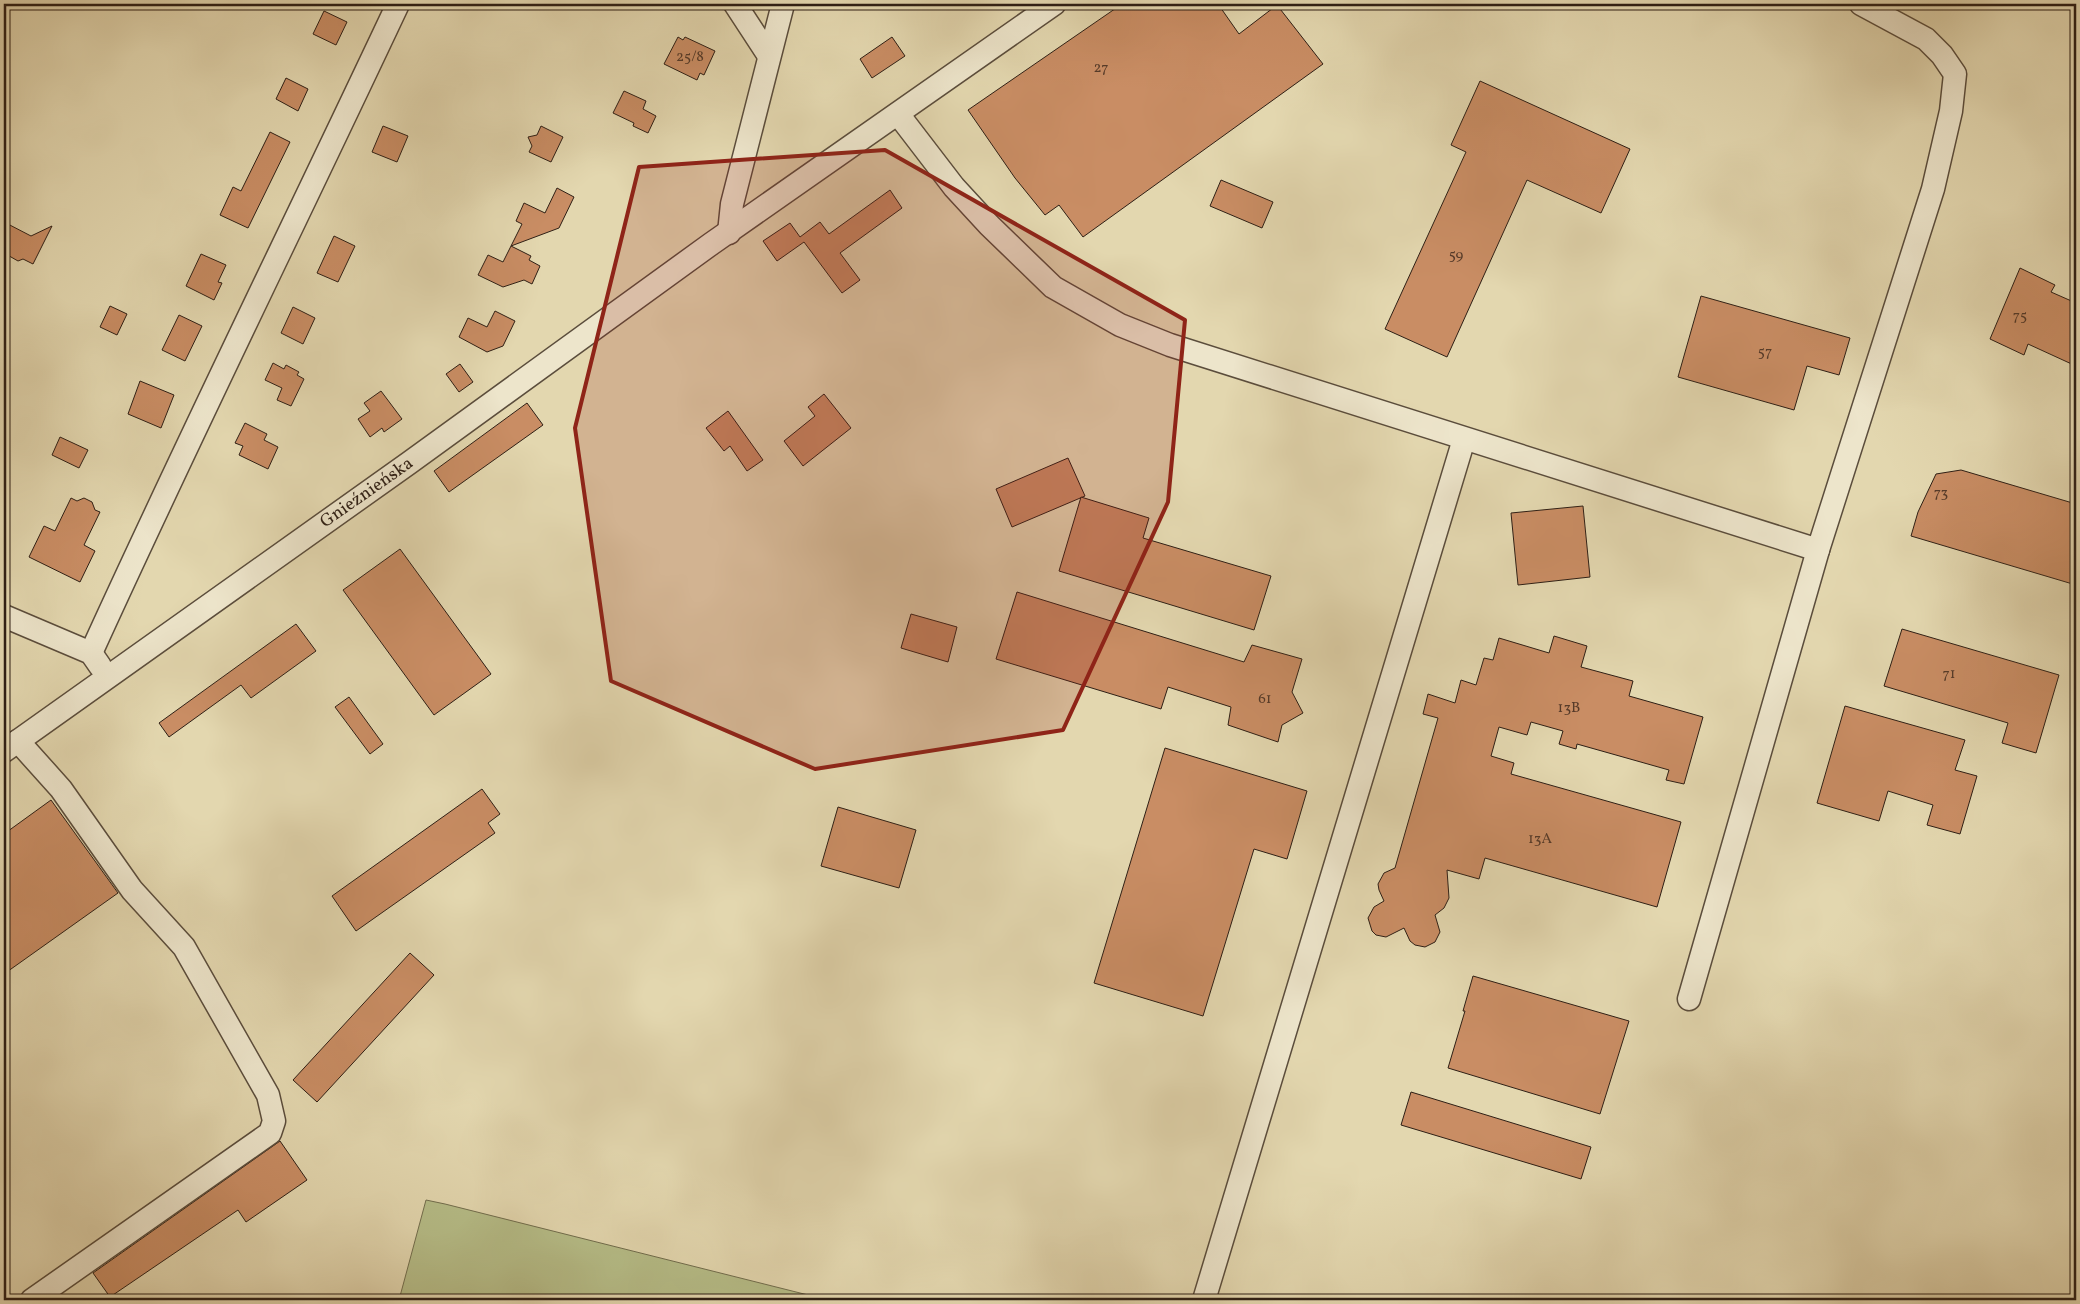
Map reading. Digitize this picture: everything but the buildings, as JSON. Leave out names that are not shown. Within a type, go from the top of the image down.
[{"type":"street","points":[[91,654],[192,433],[300,213],[398,4]]},
{"type":"street","points":[[735,4],[769,56]]},
{"type":"street","points":[[729,233],[732,204],[783,4]]},
{"type":"street","name":"Gnieźnieńska","points":[[11,746],[729,233],[1054,4]]},
{"type":"street","points":[[1689,999],[1818,550],[1933,189],[1951,111],[1955,74],[1942,55],[1926,39],[1861,4]]},
{"type":"street","points":[[898,114],[954,187],[1053,287],[1111,320],[1170,345],[1818,550]]},
{"type":"street","points":[[1204,1300],[1464,439]]},
{"type":"street","points":[[4,616],[91,654],[107,678]]},
{"type":"street","points":[[11,746],[60,789],[132,890],[184,947],[268,1095],[274,1121],[270,1133],[32,1300]]},
{"type":"highlighted area","points":[[885,150],[1185,320],[1168,502],[1063,730],[815,769],[611,681],[575,428],[639,167]]},
{"type":"green space","points":[[426,1200],[445,1204],[828,1300],[399,1300]]}]
